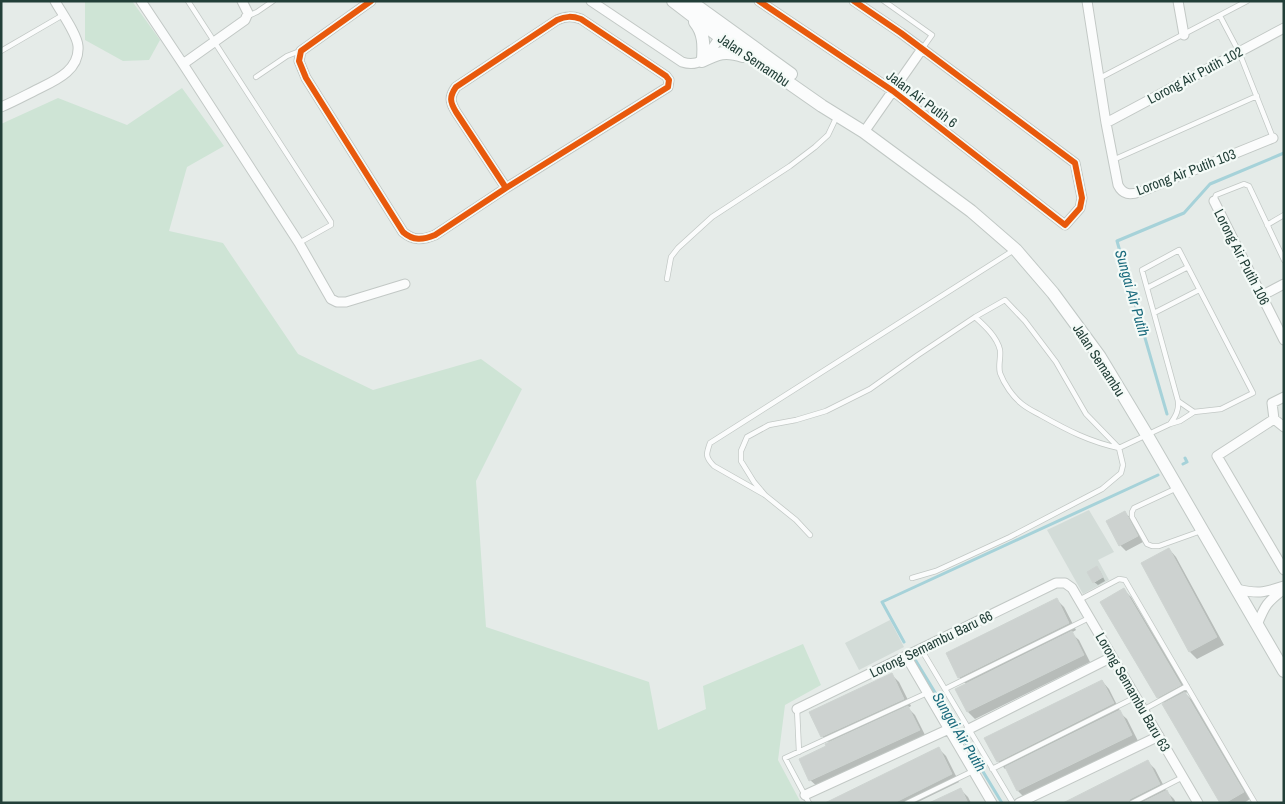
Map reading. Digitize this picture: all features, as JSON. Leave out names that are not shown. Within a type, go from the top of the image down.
[{"type":"main road","name":"Jalan Semambu","points":[[673,1],[687,5],[719,22],[826,99],[838,115]]},
{"type":"main road","points":[[687,5],[702,34],[702,60],[725,52],[732,52],[759,62]]},
{"type":"main road","name":"Jalan Semambu","points":[[687,5],[720,37],[864,132],[971,211],[1016,250],[1053,293],[1089,341],[1284,671]]},
{"type":"main road","points":[[719,22],[720,37],[737,35]]},
{"type":"street","points":[[1,107],[61,78],[76,61],[78,45],[75,36],[55,1]]},
{"type":"street","points":[[141,1],[299,243],[331,299],[338,302],[346,302],[405,284]]},
{"type":"street","points":[[183,64],[248,17],[247,9],[242,1]]},
{"type":"street","points":[[371,1],[301,51],[299,61],[306,78],[403,232],[413,238],[420,239],[435,235],[506,188],[668,87],[670,80],[580,19],[565,17],[456,87],[451,99],[456,112],[506,188]]},
{"type":"street","points":[[592,1],[682,62],[690,65],[702,60],[720,37]]},
{"type":"street","name":"Jalan Air Putih 6","points":[[759,1],[893,91],[1065,225],[1080,208],[1082,198],[1075,163],[922,49]]},
{"type":"street","points":[[854,1],[922,49],[864,132]]},
{"type":"street","name":"Lorong Air Putih 103","points":[[1087,1],[1106,122],[1118,185],[1121,190],[1133,194],[1273,138]]},
{"type":"street","points":[[1178,1],[1184,35]]},
{"type":"street","name":"Lorong Air Putih 102","points":[[1106,122],[1284,28]]},
{"type":"street","name":"Lorong Air Putih 106","points":[[1214,201],[1284,340]]},
{"type":"street","points":[[1262,296],[1284,284]]},
{"type":"street","points":[[1284,397],[1272,403],[1274,419],[1284,427]]},
{"type":"street","points":[[1274,419],[1217,456],[1284,570]]},
{"type":"street","name":"Lorong Semambu Baru 66","points":[[797,709],[1056,583],[1065,583]]},
{"type":"street","name":"Lorong Semambu Baru 63","points":[[1065,583],[1072,588],[1198,803]]},
{"type":"street","points":[[1236,588],[1263,593],[1284,588]]},
{"type":"street","points":[[1257,625],[1263,610],[1270,600],[1284,588]]},
{"type":"street","points":[[906,656],[992,803]]},
{"type":"street","points":[[968,729],[1112,657]]},
{"type":"street","points":[[807,799],[949,729]]},
{"type":"street","points":[[1019,803],[1159,736]]},
{"type":"lane","points":[[188,1],[331,222],[331,225],[299,243]]},
{"type":"lane","points":[[248,17],[273,1]]},
{"type":"lane","points":[[884,1],[932,34],[922,49]]},
{"type":"lane","points":[[1099,78],[1247,1]]},
{"type":"lane","points":[[1,51],[63,15]]},
{"type":"lane","points":[[1220,16],[1239,52],[1273,138]]},
{"type":"lane","points":[[256,77],[287,56],[301,51]]},
{"type":"lane","points":[[1113,160],[1257,96]]},
{"type":"lane","points":[[666,279],[671,257],[678,248],[712,217],[790,166],[815,147],[828,135],[838,115]]},
{"type":"lane","points":[[1214,201],[1216,195],[1244,184],[1249,186],[1284,260]]},
{"type":"lane","points":[[1267,225],[1284,215]]},
{"type":"lane","points":[[766,495],[714,466],[708,460],[706,452],[710,443],[1016,250]]},
{"type":"lane","points":[[975,317],[987,328],[997,342],[1000,352],[1000,373],[1008,389],[1022,404],[1090,440],[1119,448],[1180,421],[1194,412],[1221,410],[1253,393],[1179,250],[1142,270],[1178,401],[1179,410],[1170,424]]},
{"type":"lane","points":[[1147,288],[1188,267]]},
{"type":"lane","points":[[1154,313],[1199,290]]},
{"type":"lane","points":[[810,535],[754,482],[741,461],[740,450],[748,437],[769,425],[796,420],[826,410],[870,389],[975,317],[1005,300],[1025,321],[1056,362],[1086,414],[1119,448],[1123,465],[1121,473],[1102,488],[1010,537],[936,571],[912,578]]},
{"type":"lane","points":[[1178,401],[1194,412]]},
{"type":"lane","points":[[1177,487],[1134,508],[1132,517],[1147,544],[1159,546],[1202,530]]},
{"type":"lane","points":[[1079,600],[1119,579],[1125,580],[1256,803]]},
{"type":"lane","points":[[945,689],[1089,618]]},
{"type":"lane","points":[[921,649],[1013,803]]},
{"type":"lane","points":[[1143,710],[1187,686]]},
{"type":"lane","points":[[807,799],[785,758],[927,692]]},
{"type":"lane","points":[[992,769],[1136,698]]},
{"type":"lane","points":[[797,709],[800,752]]},
{"type":"lane","points":[[907,803],[973,771]]},
{"type":"lane","points":[[1132,803],[1183,778]]},
{"type":"shaded area","points":[[1089,510],[1114,552],[1098,560],[1109,580],[1083,594],[1047,530]]},
{"type":"shaded area","points":[[890,620],[904,647],[859,670],[845,643]]},
{"type":"green space","points":[[85,1],[132,1],[160,40],[149,60],[123,61],[85,40]]},
{"type":"green space","points":[[182,88],[224,146],[187,167],[169,231],[223,243],[298,354],[373,390],[481,359],[522,389],[476,481],[486,627],[649,682],[658,730],[706,709],[703,686],[803,644],[821,685],[785,705],[778,760],[801,803],[1,803],[1,124],[58,98],[127,125]]},
{"type":"building","points":[[1125,511],[1138,536],[1119,546],[1106,521]]},
{"type":"building","points":[[1169,548],[1217,637],[1189,652],[1141,563]]},
{"type":"building","points":[[1097,566],[1103,577],[1093,583],[1087,572]]},
{"type":"building","points":[[1124,588],[1181,685],[1157,698],[1100,602]]},
{"type":"building","points":[[1057,598],[1069,623],[958,678],[946,653]]},
{"type":"building","points":[[1072,631],[1084,655],[967,712],[955,689]]},
{"type":"building","points":[[892,673],[904,699],[821,737],[809,712]]},
{"type":"building","points":[[1102,680],[1114,703],[997,762],[984,738]]},
{"type":"building","points":[[1185,692],[1244,792],[1225,803],[1220,803],[1162,704]]},
{"type":"building","points":[[908,706],[920,730],[809,781],[799,759],[826,746],[825,744]]},
{"type":"building","points":[[1120,710],[1132,735],[1017,791],[1005,767]]},
{"type":"building","points":[[939,747],[952,774],[894,803],[825,803]]},
{"type":"building","points":[[1148,760],[1160,784],[1130,799],[1128,803],[1063,803]]},
{"type":"building","points":[[961,788],[968,803],[929,803]]},
{"type":"building","points":[[1167,790],[1173,803],[1141,803]]},
{"type":"waterway","name":"Sungai Air Putih","points":[[1167,414],[1117,241],[1184,213],[1210,184],[1284,153]]},
{"type":"waterway","name":"Sungai Air Putih","points":[[1183,464],[1187,462],[1185,458]]},
{"type":"waterway","name":"Sungai Air Putih","points":[[904,642],[882,602],[1158,475]]},
{"type":"waterway","name":"Sungai Air Putih","points":[[916,661],[1002,803]]},
{"type":"cycle path","points":[[371,1],[301,51],[299,61],[306,78],[403,232],[414,238],[422,239],[435,235],[506,188],[668,87],[669,80],[666,76],[581,19],[569,17],[557,20],[456,87],[451,97],[456,112],[506,188]]},
{"type":"cycle path","points":[[759,1],[893,91],[1065,225],[1080,208],[1082,198],[1075,163],[901,33],[854,1]]}]
